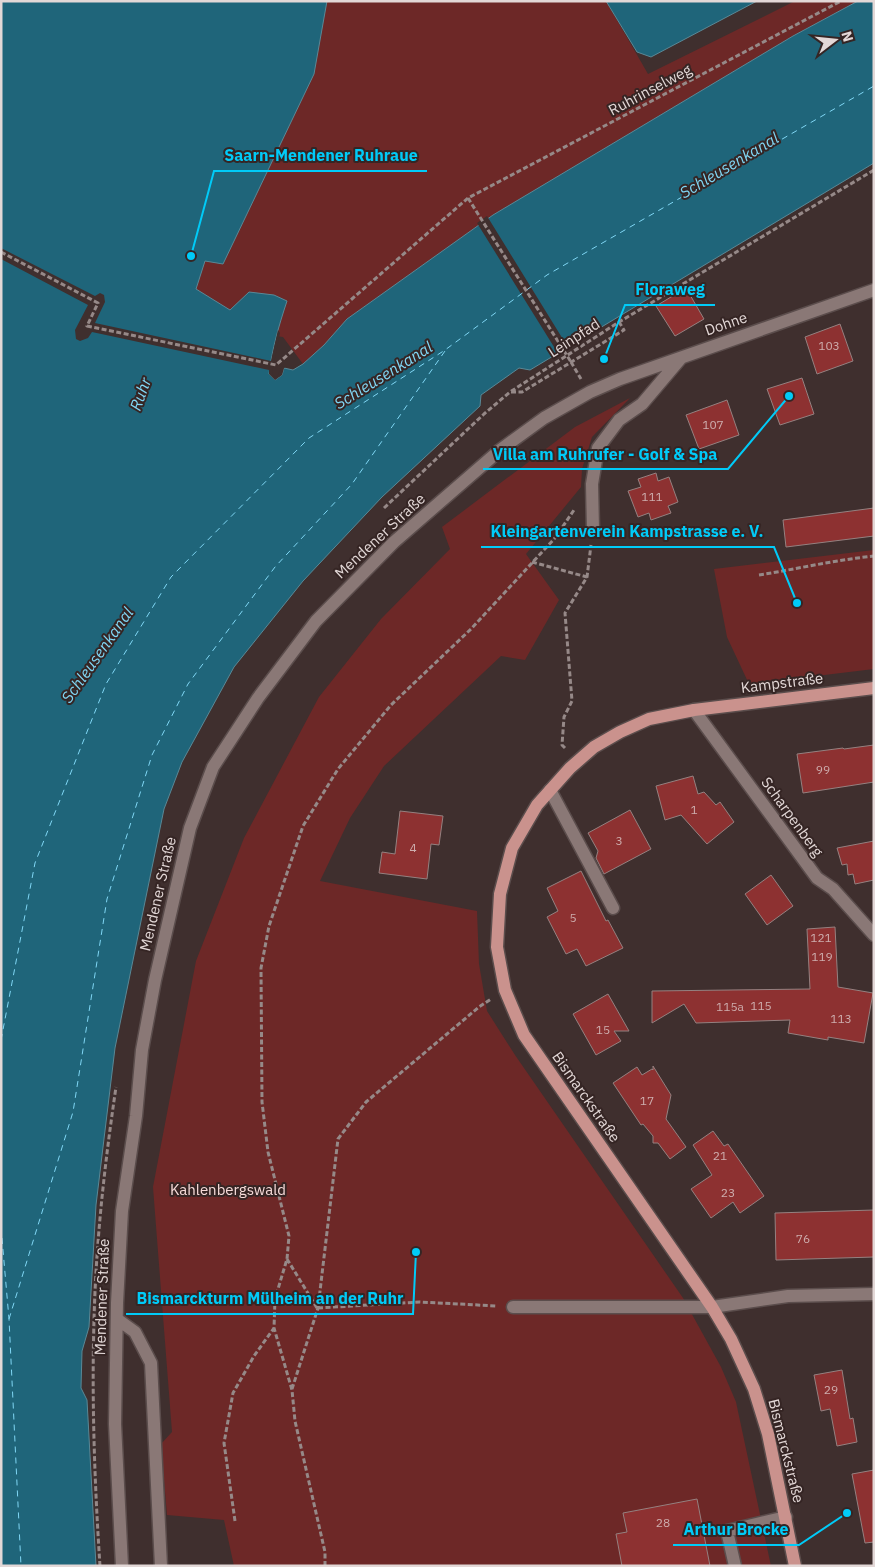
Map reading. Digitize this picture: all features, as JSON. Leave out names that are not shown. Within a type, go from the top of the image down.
[{"type":"main road","name":"Kampstraße","points":[[694,710],[874,688]]},
{"type":"main road","name":"Bismarckstraße","points":[[694,710],[649,719],[620,732],[594,748],[570,768],[537,804],[512,848],[500,894],[497,947],[506,990],[524,1035],[712,1307],[731,1339],[754,1390],[768,1434],[795,1566]]},
{"type":"street","name":"Dohne","points":[[590,392],[683,356],[874,290]]},
{"type":"street","points":[[593,529],[592,484],[598,448],[619,420],[642,404],[683,356]]},
{"type":"street","name":"Mendener Straße","points":[[122,1566],[115,1424],[122,1211],[136,1116],[142,1050],[155,980],[190,828],[213,767],[258,698],[316,621],[394,542],[500,450],[544,418],[590,392]]},
{"type":"street","name":"Scharpenberg","points":[[694,710],[816,878],[833,889],[874,934]]},
{"type":"street","points":[[550,790],[613,908]]},
{"type":"street","points":[[513,1307],[712,1307],[788,1296],[874,1294]]},
{"type":"street","points":[[117,1319],[135,1332],[151,1363],[161,1566]]},
{"type":"street","points":[[735,1566],[727,1531],[786,1517]]},
{"type":"path","name":"Ruhrinselweg","points":[[1,252],[98,303],[87,326],[276,365],[468,198],[841,1]]},
{"type":"path","name":"Leinpfad","points":[[384,508],[510,392],[619,322],[874,170]]},
{"type":"path","points":[[468,198],[571,362]]},
{"type":"path","points":[[510,392],[522,392],[624,330],[619,322]]},
{"type":"path","points":[[325,1566],[325,1552],[295,1421],[292,1390],[274,1328],[275,1299],[287,1259],[289,1236],[268,1152],[262,1102],[261,968],[269,926],[303,826],[338,769],[391,705],[471,629],[555,538],[592,484]]},
{"type":"path","points":[[565,748],[562,745],[564,717],[572,701],[564,614],[587,577],[593,529]]},
{"type":"path","points":[[759,575],[851,558],[874,556]]},
{"type":"path","points":[[532,562],[587,577]]},
{"type":"path","points":[[292,1390],[318,1308],[338,1138],[366,1102],[479,1007],[506,990]]},
{"type":"path","points":[[287,1259],[318,1308]]},
{"type":"path","points":[[318,1308],[420,1302],[513,1307]]},
{"type":"path","points":[[235,1521],[224,1443],[233,1393],[254,1356],[274,1328]]},
{"type":"green space","points":[[1,1],[606,1],[648,74],[795,1],[858,1],[793,36],[493,215],[347,319],[324,345],[303,364],[283,337],[121,313]]},
{"type":"green space","name":"Kahlenbergswald","points":[[630,398],[592,437],[582,469],[581,487],[526,554],[559,600],[525,660],[501,656],[384,766],[350,818],[320,881],[477,911],[479,964],[487,1011],[515,1055],[683,1298],[721,1367],[736,1402],[771,1566],[234,1566],[224,1520],[167,1515],[161,1444],[172,1432],[153,1187],[196,961],[244,838],[319,697],[381,619],[450,549],[442,527],[575,427]]},
{"type":"green space","points":[[874,550],[874,669],[749,684],[727,637],[714,569]]},
{"type":"water","points":[[1,1],[327,1],[314,74],[223,264],[205,261],[196,289],[230,310],[249,292],[274,295],[287,301],[270,365],[269,374],[275,380],[282,375],[284,368],[293,370],[303,364],[324,345],[347,319],[493,215],[793,36],[858,1],[874,1],[874,163],[530,370],[519,368],[481,395],[480,406],[382,497],[303,581],[234,667],[182,762],[164,809],[115,1048],[96,1205],[89,1327],[82,1351],[81,1388],[87,1400],[96,1566],[1,1566]]},
{"type":"water","points":[[606,1],[757,1],[651,57],[637,52]]},
{"type":"pier","points":[[487,216],[569,349],[559,355],[477,223]]},
{"type":"pier","points":[[1,248],[95,296],[100,293],[104,295],[105,302],[95,323],[271,361],[278,330],[280,333],[272,373],[275,377],[282,367],[287,366],[284,368],[282,375],[275,380],[269,374],[269,370],[92,332],[88,338],[80,341],[76,339],[75,330],[88,305],[1,259]]},
{"type":"building","points":[[686,288],[704,319],[675,336],[656,306]]},
{"type":"building","points":[[840,324],[853,361],[817,374],[805,337]]},
{"type":"building","points":[[802,378],[814,414],[780,425],[767,389]]},
{"type":"building","points":[[727,400],[739,435],[699,449],[686,415]]},
{"type":"building","points":[[656,473],[658,481],[669,477],[678,502],[668,506],[671,513],[651,520],[649,513],[638,517],[628,491],[641,487],[638,479]]},
{"type":"building","points":[[874,508],[874,536],[786,547],[783,520]]},
{"type":"building","points":[[874,745],[874,782],[803,793],[797,754]]},
{"type":"building","points":[[693,776],[698,794],[704,792],[716,805],[720,802],[734,822],[707,844],[681,815],[665,820],[656,786]]},
{"type":"building","points":[[630,810],[651,849],[604,874],[596,858],[598,851],[588,833]]},
{"type":"building","points":[[400,811],[443,816],[439,845],[431,844],[427,879],[379,873],[382,852],[395,854]]},
{"type":"building","points":[[874,841],[874,880],[855,884],[853,874],[848,875],[847,864],[842,865],[837,848]]},
{"type":"building","points":[[581,871],[606,921],[608,920],[623,948],[586,966],[577,949],[566,954],[547,917],[558,911],[547,888]]},
{"type":"building","points":[[771,875],[793,906],[767,925],[745,894]]},
{"type":"building","points":[[835,927],[838,987],[873,993],[864,1043],[828,1037],[828,1040],[788,1033],[790,1020],[696,1023],[684,1004],[652,1023],[652,991],[810,989],[807,929]]},
{"type":"building","points":[[608,994],[629,1031],[614,1031],[621,1041],[596,1055],[573,1014]]},
{"type":"building","points":[[653,1066],[671,1095],[666,1119],[686,1147],[670,1159],[658,1143],[653,1143],[653,1136],[643,1124],[641,1125],[613,1083],[637,1067],[642,1075],[653,1070]]},
{"type":"building","points":[[713,1131],[724,1146],[728,1144],[764,1196],[740,1213],[733,1202],[711,1218],[691,1189],[712,1175],[693,1145]]},
{"type":"building","points":[[874,1210],[874,1257],[776,1260],[775,1213]]},
{"type":"building","points":[[842,1370],[850,1419],[853,1418],[857,1442],[837,1446],[830,1409],[821,1411],[814,1375]]},
{"type":"building","points":[[874,1470],[874,1542],[865,1543],[852,1474]]},
{"type":"building","points":[[697,1499],[710,1566],[622,1566],[616,1534],[627,1532],[623,1513]]},
{"type":"ferry route","points":[[1,1040],[35,863],[106,684],[171,577],[309,438],[445,350],[547,275],[874,86]]},
{"type":"ferry route","points":[[9,1319],[73,1112],[107,899],[152,755],[188,684],[275,567],[352,484],[445,351]]},
{"type":"ferry route","points":[[1,1227],[9,1319],[21,1566]]},
{"type":"place","name":"Saarn-Mendener Ruhraue","points":[[191,256]]},
{"type":"place","name":"Floraweg","points":[[604,359]]},
{"type":"place","name":"Villa am Ruhrufer - Golf & Spa","points":[[789,396]]},
{"type":"place","name":"Kleingartenverein Kampstrasse e. V.","points":[[797,603]]},
{"type":"place","name":"Bismarckturm Mülheim an der Ruhr","points":[[416,1252]]},
{"type":"place","name":"Arthur Brocke","points":[[847,1513]]},
{"type":"water label","name":"Schleusenkanal","points":[[729,165]]},
{"type":"water label","name":"Schleusenkanal","points":[[383,375]]},
{"type":"water label","name":"Ruhr","points":[[140,394]]},
{"type":"water label","name":"Schleusenkanal","points":[[97,655]]}]
